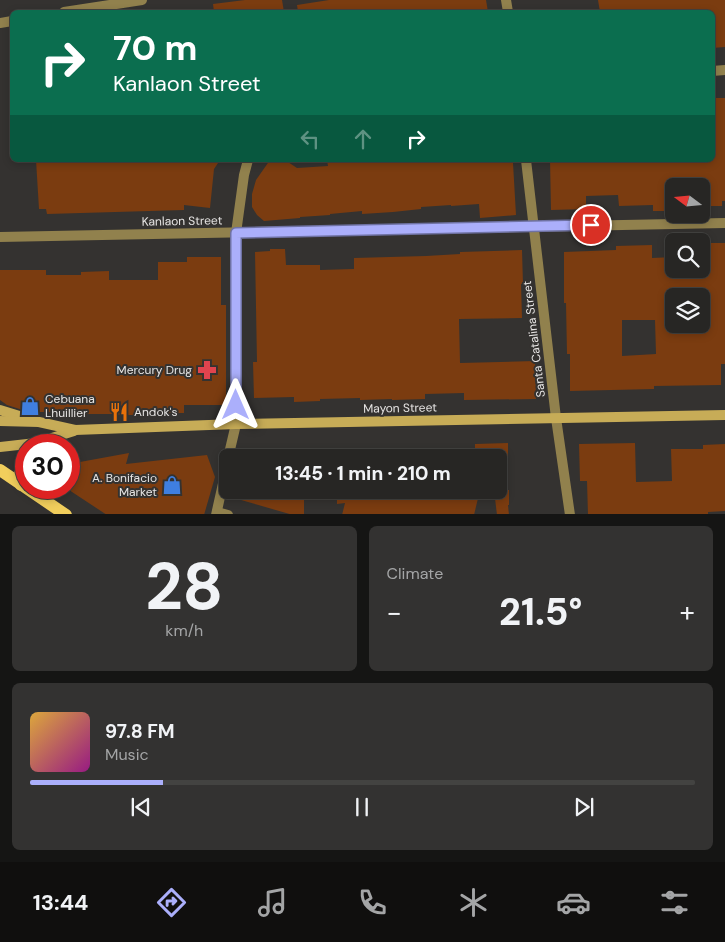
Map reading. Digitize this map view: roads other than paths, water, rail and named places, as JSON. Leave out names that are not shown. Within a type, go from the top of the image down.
[{"type":"main road","points":[[0,410],[39,422]]},
{"type":"main road","name":"Mayon Street","points":[[0,421],[39,422],[75,430],[236,424],[725,415]]},
{"type":"main road","name":"Mayon Street","points":[[64,434],[75,430]]},
{"type":"main road","name":"Mayon Street","points":[[0,447],[15,446]]},
{"type":"main road","points":[[0,470],[15,481]]},
{"type":"main road","points":[[43,499],[66,514]]},
{"type":"street","points":[[77,10],[142,0]]},
{"type":"street","points":[[230,449],[236,424],[236,233],[247,162]]},
{"type":"street","name":"Santa Catalina Street","points":[[526,162],[556,418],[570,514]]},
{"type":"street","name":"Kanlaon Street","points":[[0,237],[725,223]]},
{"type":"street","points":[[219,499],[216,513],[228,514]]},
{"type":"place","name":"Mercury Drug","points":[[207,370]]},
{"type":"place","name":"Cebuana Lhuillier","points":[[30,406]]},
{"type":"place","name":"Andok's","points":[[119,412]]},
{"type":"place","name":"A. Bonifacio Market","points":[[172,485]]}]
